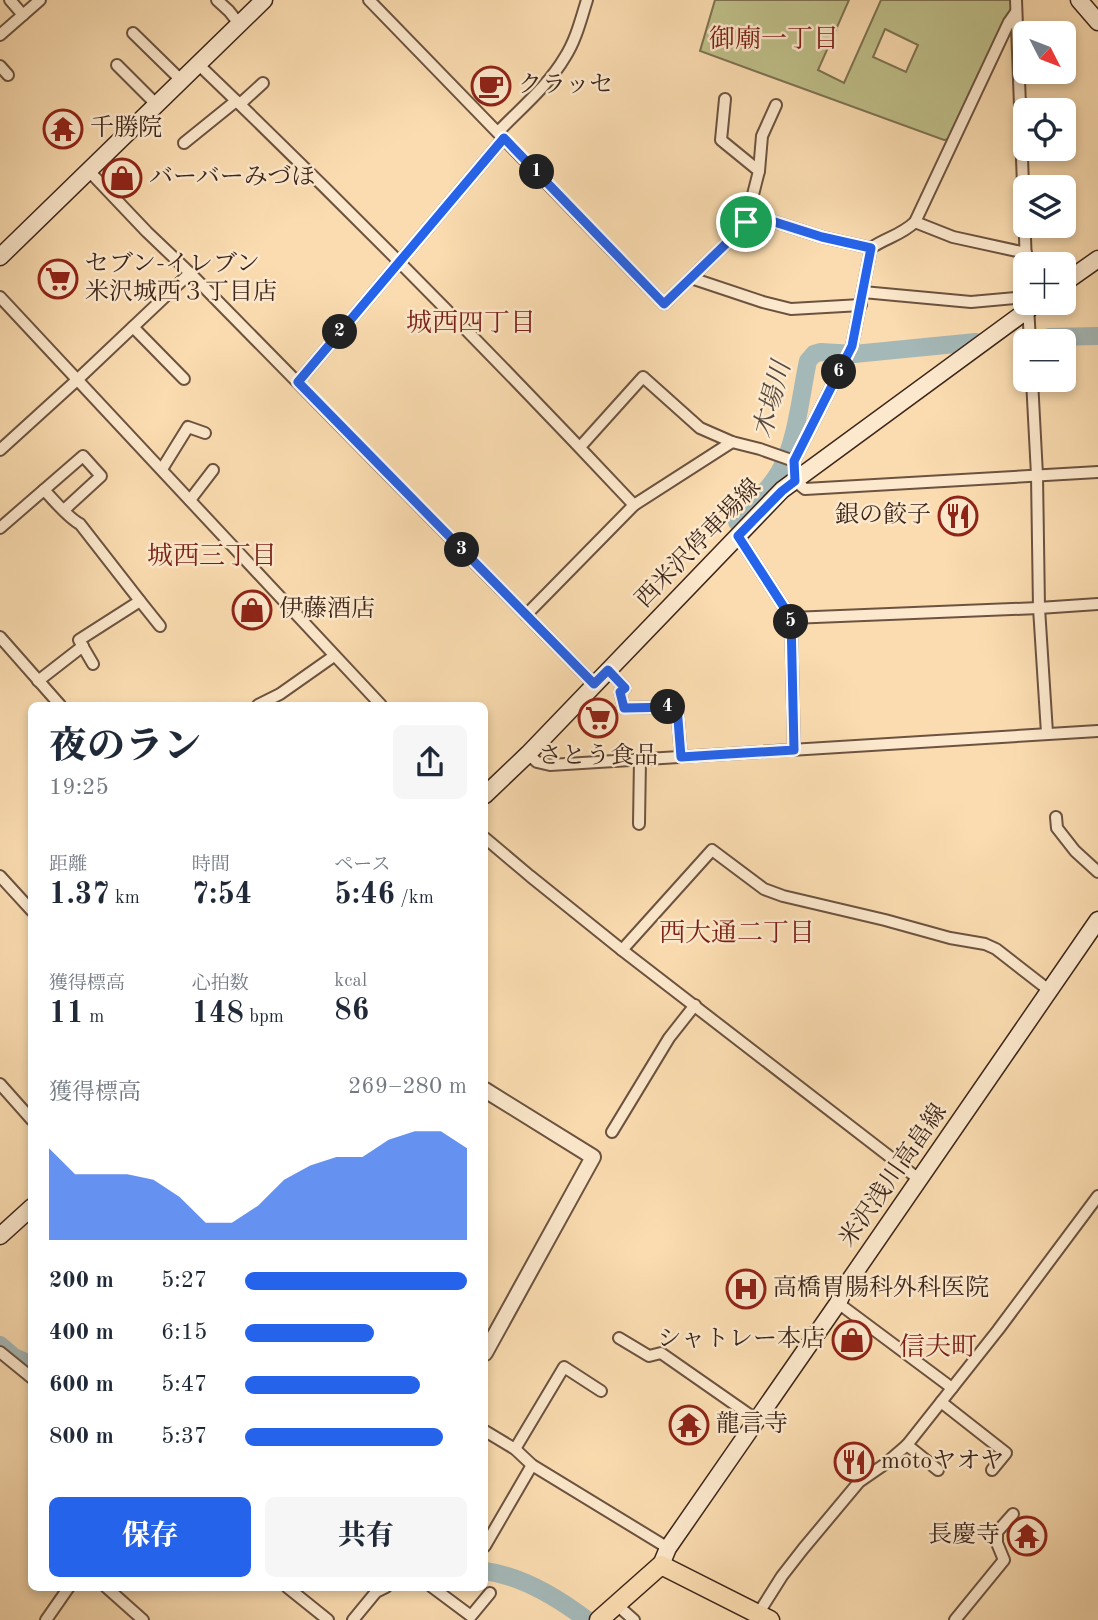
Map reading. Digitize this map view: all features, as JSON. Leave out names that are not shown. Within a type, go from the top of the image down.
[{"type":"main road","points":[[0,257],[264,0]]},
{"type":"main road","points":[[1079,0],[1098,22]]},
{"type":"main road","points":[[1076,275],[1098,259]]},
{"type":"main road","name":"西米沢停車場線","points":[[488,791],[528,754],[782,491],[1014,315]]},
{"type":"main road","name":"米沢浅川高畠線","points":[[661,1565],[668,1548],[1098,920]]},
{"type":"main road","points":[[0,1237],[28,1211]]},
{"type":"main road","points":[[609,1611],[661,1565],[764,1617]]},
{"type":"street","points":[[10,0],[23,15]]},
{"type":"street","points":[[0,35],[40,0]]},
{"type":"street","points":[[217,0],[240,24]]},
{"type":"street","points":[[369,0],[664,304],[746,222],[759,171],[762,136],[776,105]]},
{"type":"street","points":[[298,382],[549,80],[566,56],[576,35],[587,0]]},
{"type":"street","points":[[1016,0],[1026,252]]},
{"type":"street","points":[[1016,12],[915,222],[904,232],[871,248],[852,346],[793,461],[795,481],[805,489],[1098,472]]},
{"type":"street","points":[[133,33],[182,81]]},
{"type":"street","points":[[117,65],[157,105]]},
{"type":"street","points":[[199,65],[398,262],[634,505]]},
{"type":"street","points":[[184,143],[263,83]]},
{"type":"street","points":[[725,99],[721,140],[759,171]]},
{"type":"street","points":[[89,171],[594,684]]},
{"type":"street","points":[[746,222],[759,217],[822,237],[871,248]]},
{"type":"street","points":[[915,222],[1013,255]]},
{"type":"street","points":[[0,450],[190,273]]},
{"type":"street","points":[[691,278],[791,309],[861,305]]},
{"type":"street","points":[[863,292],[971,302],[1013,303]]},
{"type":"street","points":[[0,297],[378,702]]},
{"type":"street","points":[[133,327],[184,379]]},
{"type":"street","points":[[580,447],[643,377],[700,428],[732,442],[793,461]]},
{"type":"street","points":[[1033,392],[1039,608],[1047,733]]},
{"type":"street","points":[[162,469],[188,427],[205,433]]},
{"type":"street","points":[[526,615],[634,505],[732,442]]},
{"type":"street","points":[[0,528],[83,456],[101,476],[64,510]]},
{"type":"street","points":[[190,500],[213,470]]},
{"type":"street","points":[[44,490],[72,520],[80,524],[160,626]]},
{"type":"street","points":[[738,536],[791,618],[794,750]]},
{"type":"street","points":[[93,664],[79,640],[140,601]]},
{"type":"street","points":[[791,618],[1098,604]]},
{"type":"street","points":[[0,637],[57,702]]},
{"type":"street","points":[[38,681],[83,646]]},
{"type":"street","points":[[264,702],[280,694],[334,656]]},
{"type":"street","points":[[608,670],[625,688],[620,692],[624,708],[677,707],[681,757]]},
{"type":"street","points":[[528,754],[537,762],[550,765],[1098,731]]},
{"type":"street","points":[[639,824],[640,759]]},
{"type":"street","points":[[1056,817],[1057,828],[1075,851],[1098,872]]},
{"type":"street","points":[[488,840],[622,950],[919,1180]]},
{"type":"street","points":[[622,950],[712,850],[764,889],[783,896],[950,938],[985,944],[996,949],[1050,991]]},
{"type":"street","points":[[0,876],[28,907]]},
{"type":"street","points":[[612,1132],[669,1038],[695,1005]]},
{"type":"street","points":[[0,1084],[28,1116]]},
{"type":"street","points":[[488,1092],[593,1157],[488,1348]]},
{"type":"street","points":[[764,1617],[782,1576],[803,1549],[859,1482],[906,1445],[953,1388],[1098,1196]]},
{"type":"street","points":[[838,1303],[953,1388]]},
{"type":"street","points":[[620,1338],[649,1356],[661,1353],[757,1420]]},
{"type":"street","points":[[0,1352],[28,1375]]},
{"type":"street","points":[[515,1449],[564,1367],[600,1391]]},
{"type":"street","points":[[941,1402],[1006,1453],[992,1470]]},
{"type":"street","points":[[488,1432],[515,1449],[532,1465],[668,1548]]},
{"type":"street","points":[[906,1445],[938,1470]]},
{"type":"street","points":[[488,1541],[532,1465]]},
{"type":"street","points":[[956,1620],[1004,1560],[997,1543],[997,1532],[1013,1514]]},
{"type":"street","points":[[46,1620],[66,1591]]},
{"type":"street","points":[[110,1591],[143,1620]]},
{"type":"street","points":[[292,1591],[328,1620]]},
{"type":"street","points":[[353,1620],[378,1591]]},
{"type":"street","points":[[437,1591],[471,1616],[490,1593]]},
{"type":"street","points":[[609,1611],[634,1620]]},
{"type":"green space","points":[[715,0],[849,0],[818,70],[844,83],[881,0],[1014,0],[1012,25],[960,137],[944,140],[700,51]],"holes":[[[885,29],[918,45],[906,72],[873,57]]]},
{"type":"waterway","name":"木場川","points":[[1076,336],[1098,336]]},
{"type":"waterway","name":"木場川","points":[[737,522],[767,489],[782,467],[795,429],[808,361],[814,354],[854,354],[976,342]]},
{"type":"waterway","points":[[0,1345],[14,1357],[28,1363]]},
{"type":"waterway","points":[[488,1572],[539,1589],[587,1620]]},
{"type":"place","name":"クラッセ","points":[[491,86]]},
{"type":"place","name":"千勝院","points":[[63,129]]},
{"type":"place","name":"バーバーみづほ","points":[[122,178]]},
{"type":"place","name":"セブン-イレブン 米沢城西３丁目店","points":[[58,279]]},
{"type":"place","name":"銀の餃子","points":[[958,516]]},
{"type":"place","name":"伊藤酒店","points":[[252,610]]},
{"type":"place","name":"さとう食品","points":[[598,718]]},
{"type":"place","name":"高橋胃腸科外科医院","points":[[746,1289]]},
{"type":"place","name":"シャトレー本店","points":[[852,1340]]},
{"type":"place","name":"龍言寺","points":[[689,1425]]},
{"type":"place","name":"motoヤオヤ","points":[[854,1462]]},
{"type":"place","name":"長慶寺","points":[[1027,1536]]},
{"type":"district","name":"御廟一丁目","points":[[774,40]]},
{"type":"district","name":"城西四丁目","points":[[471,324]]},
{"type":"district","name":"城西三丁目","points":[[212,557]]},
{"type":"district","name":"西大通二丁目","points":[[737,934]]},
{"type":"district","name":"信夫町","points":[[938,1348]]},
{"type":"route","points":[[504,138],[664,304],[746,222],[759,217],[822,237],[871,248],[852,346],[794,461],[795,481],[738,536],[791,618],[794,750],[681,757],[677,707],[624,708],[620,692],[625,688],[608,670],[594,684],[298,382],[504,138]]}]
